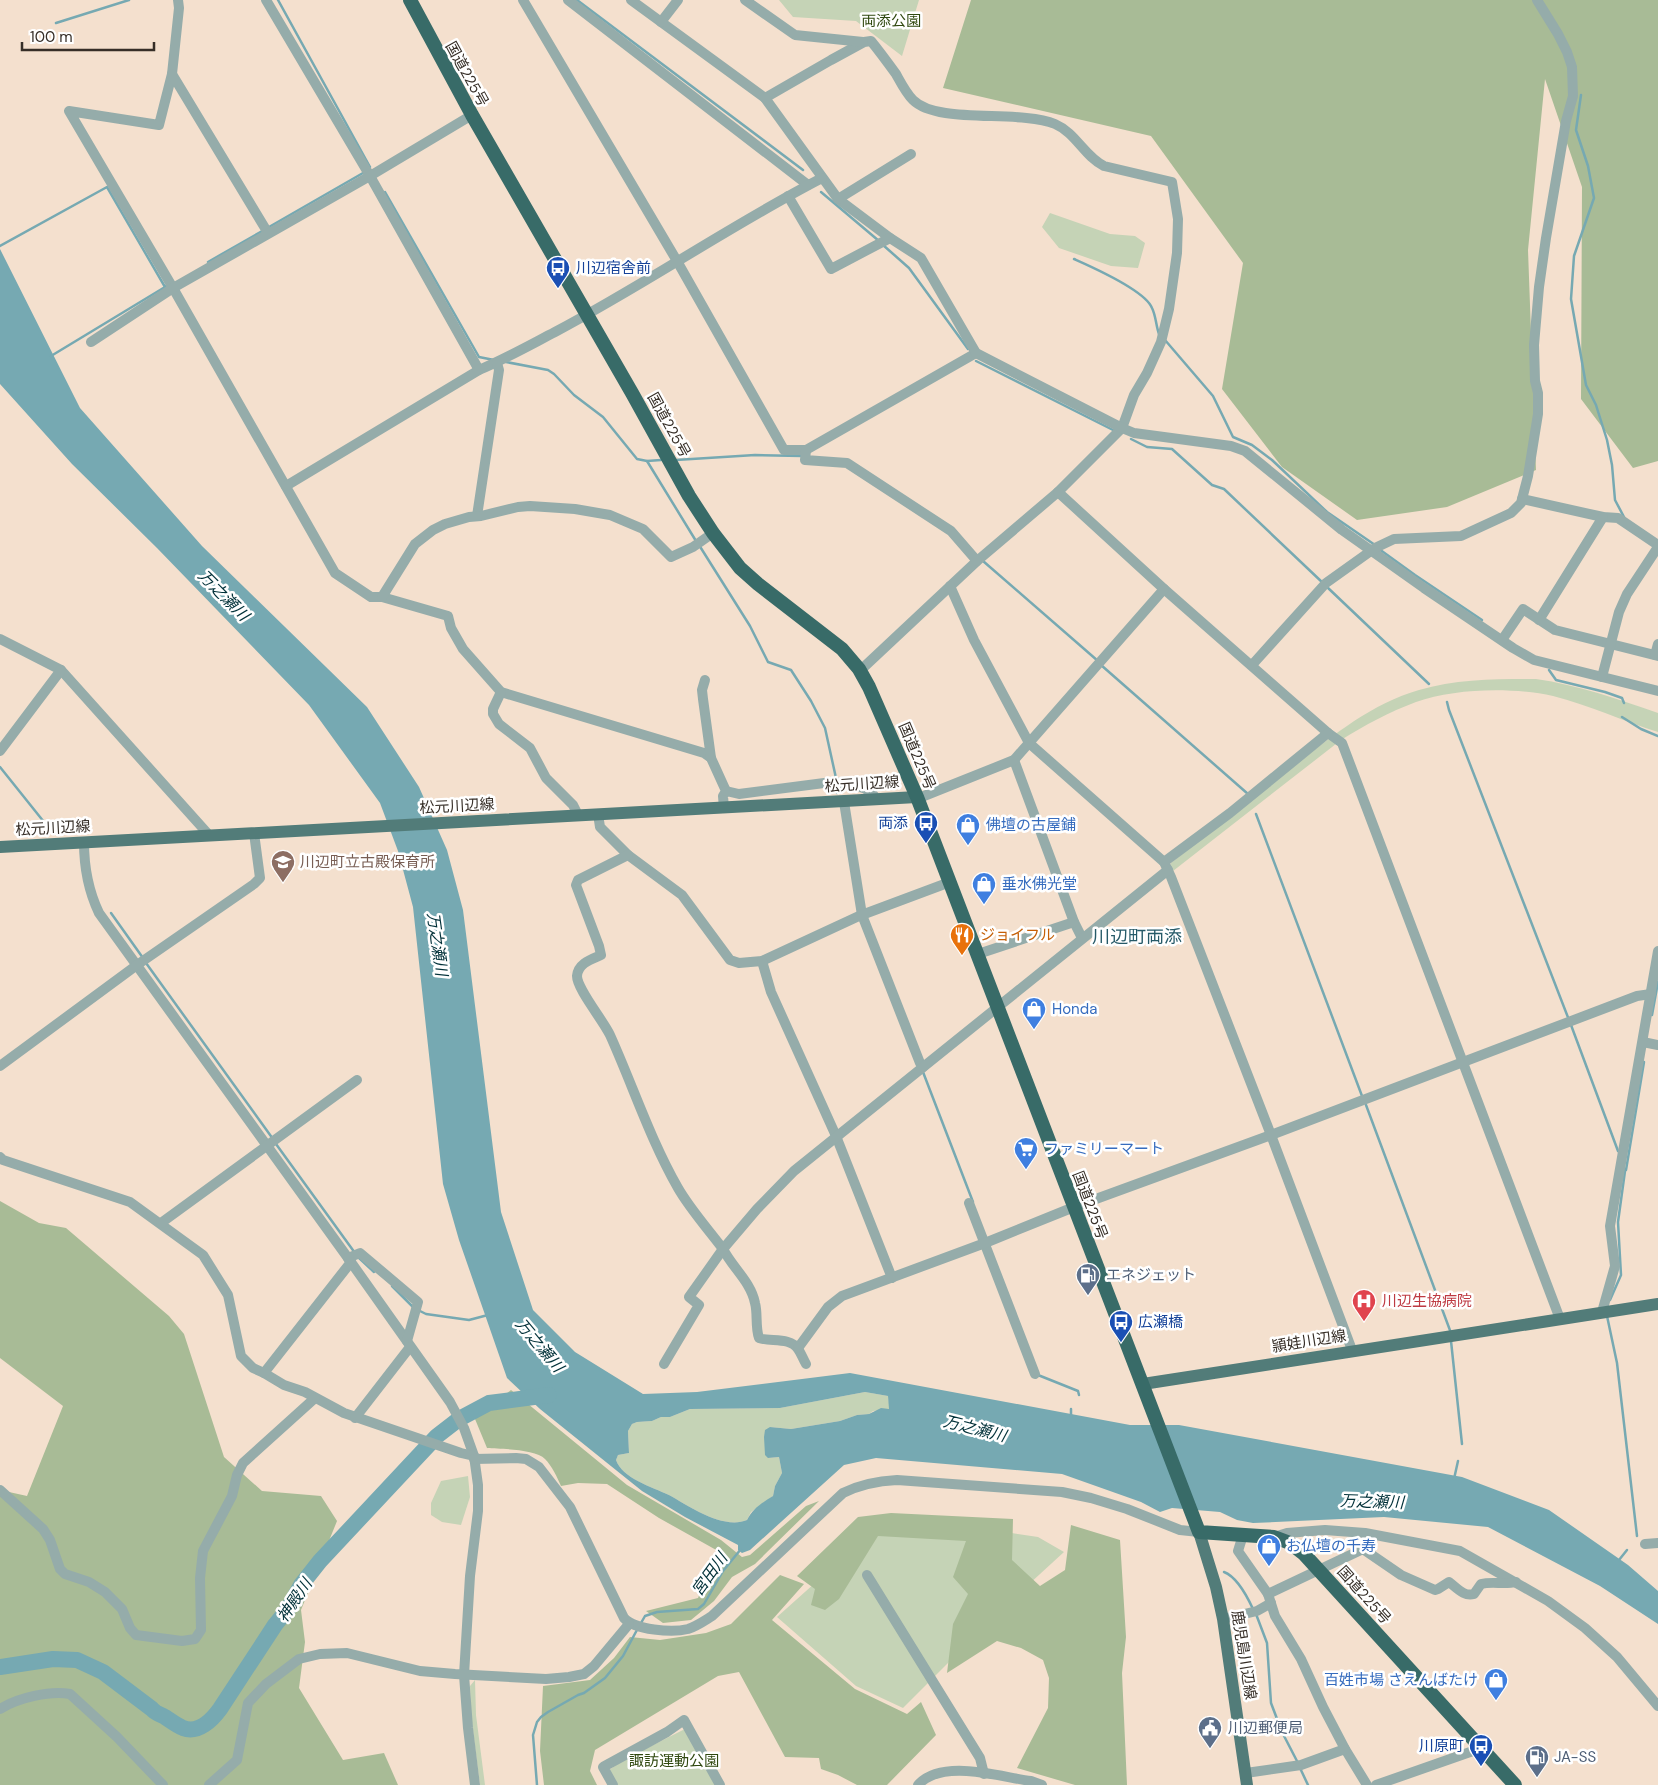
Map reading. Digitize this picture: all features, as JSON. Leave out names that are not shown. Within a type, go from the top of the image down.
[{"type":"highway","name":"国道225号","points":[[410,0],[472,115],[689,496],[713,533],[740,568],[842,649],[859,669],[869,687],[950,882],[1112,1310],[1199,1532],[1274,1537],[1290,1543],[1304,1554],[1515,1785]]},
{"type":"main road","name":"松元川辺線","points":[[0,847],[916,797]]},
{"type":"main road","name":"頴娃川辺線","points":[[1142,1384],[1658,1304]]},
{"type":"main road","name":"鹿児島川辺線","points":[[1199,1532],[1216,1586],[1223,1619],[1246,1779]]},
{"type":"street","points":[[178,0],[179,8],[172,74],[159,125],[69,111],[173,288],[335,573],[371,597],[382,597],[448,616],[451,628],[458,641],[501,692],[686,748],[711,758]]},
{"type":"street","points":[[266,0],[370,176],[480,370]]},
{"type":"street","points":[[522,0],[677,261],[784,450],[805,454],[976,353]]},
{"type":"street","points":[[568,0],[808,185]]},
{"type":"street","points":[[631,0],[765,98],[838,199],[884,241],[920,258],[976,353],[1134,433],[1231,446],[1245,451],[1342,530],[1375,548],[1502,640],[1534,660],[1658,691]]},
{"type":"street","points":[[661,22],[678,0]]},
{"type":"street","points":[[746,0],[794,34],[864,42],[871,41],[888,62],[912,100],[921,106],[938,112],[1035,118],[1055,124],[1072,134],[1096,162],[1104,166],[1172,182],[1178,219],[1177,253],[1169,309],[1162,338],[1147,372],[1134,395],[1122,428],[1058,492],[980,559],[865,666],[859,669]]},
{"type":"street","points":[[1252,665],[1324,585],[1375,548],[1394,538],[1461,536],[1511,513],[1521,503],[1528,476],[1538,414],[1534,345],[1541,278],[1566,121],[1573,96],[1572,67],[1567,52],[1537,0]]},
{"type":"street","points":[[765,98],[864,42]]},
{"type":"street","points":[[172,74],[267,230]]},
{"type":"street","points":[[91,342],[173,288],[267,230],[370,176],[472,115]]},
{"type":"street","points":[[838,199],[911,154]]},
{"type":"street","points":[[286,486],[480,370],[587,315],[788,196],[822,178]]},
{"type":"street","points":[[788,196],[831,269],[884,241]]},
{"type":"street","points":[[477,516],[500,361]]},
{"type":"street","points":[[805,454],[805,460],[847,463],[951,531],[980,559]]},
{"type":"street","points":[[1058,492],[1164,589],[1328,733],[1342,743],[1560,1319]]},
{"type":"street","points":[[1522,499],[1604,517],[1618,518],[1658,546],[1627,594],[1619,612],[1602,677]]},
{"type":"street","points":[[382,597],[414,544],[433,530],[445,524],[518,507],[575,509],[610,515],[642,529],[671,557],[713,533]]},
{"type":"street","points":[[1539,620],[1604,517]]},
{"type":"street","points":[[950,586],[974,640],[1029,743],[1166,866],[1271,1135],[1352,1350]]},
{"type":"street","points":[[916,797],[924,796],[1014,760],[1164,589]]},
{"type":"street","points":[[1502,640],[1523,609],[1555,630],[1656,655],[1658,644]]},
{"type":"street","points":[[0,639],[61,670],[209,835]]},
{"type":"street","points":[[0,751],[61,670]]},
{"type":"street","points":[[705,680],[702,690],[711,758],[726,790],[739,794],[843,782],[864,788],[873,793],[876,799]]},
{"type":"street","points":[[501,692],[493,709],[495,719],[530,748],[546,778],[572,805],[578,815]]},
{"type":"street","points":[[664,1364],[700,1305],[689,1297],[723,1249],[757,1209],[788,1177],[836,1136],[998,1008],[1166,866],[1328,733]]},
{"type":"street","points":[[1014,760],[1074,922],[1082,938]]},
{"type":"street","points":[[724,808],[723,796],[726,790]]},
{"type":"street","points":[[844,802],[861,916],[923,1067]]},
{"type":"street","points":[[598,814],[600,827],[628,855],[682,895],[730,960],[739,963],[762,961],[861,916],[950,882]]},
{"type":"street","points":[[0,1066],[142,962],[254,884],[260,878],[254,833]]},
{"type":"street","points":[[84,842],[86,874],[91,896],[99,913],[142,962],[271,1142],[352,1257],[408,1344],[450,1402],[464,1428],[474,1457],[478,1485],[478,1511],[470,1576],[464,1675],[475,1785]]},
{"type":"street","points":[[628,855],[578,880],[576,885],[602,955],[586,962],[580,967],[577,979],[579,987],[610,1034],[652,1135],[672,1177],[690,1206],[723,1249],[745,1282],[755,1302],[759,1338],[783,1340],[798,1348],[806,1364]]},
{"type":"street","points":[[978,954],[1074,922]]},
{"type":"street","points":[[1606,1312],[1615,1266],[1610,1226],[1649,1043],[1651,994],[1658,951]]},
{"type":"street","points":[[762,961],[771,992],[836,1136],[892,1278]]},
{"type":"street","points":[[798,1348],[828,1307],[842,1296],[1638,996],[1651,994]]},
{"type":"street","points":[[161,1223],[356,1080]]},
{"type":"street","points":[[0,1157],[3,1160],[130,1202],[203,1255],[228,1295],[241,1356],[253,1368],[264,1372],[284,1385],[305,1392],[355,1418],[474,1457],[526,1459],[539,1467],[570,1507],[616,1603],[624,1618],[632,1624],[649,1628],[679,1630],[697,1626],[712,1616],[843,1493],[859,1485],[877,1480],[1062,1492],[1091,1498],[1127,1509],[1180,1530],[1199,1532]]},
{"type":"street","points":[[969,1203],[988,1242],[1036,1374]]},
{"type":"street","points":[[264,1372],[352,1257],[360,1253],[418,1302],[408,1344],[355,1418]]},
{"type":"street","points":[[0,1490],[43,1529],[50,1540],[60,1570],[65,1574],[89,1582],[105,1592],[122,1609],[130,1628],[136,1635],[182,1641],[195,1639],[201,1630],[200,1578],[203,1551],[232,1496],[238,1470],[315,1398]]},
{"type":"street","points":[[1274,1537],[1287,1533],[1325,1530],[1365,1533],[1460,1551],[1548,1601],[1585,1628],[1617,1657],[1658,1706]]},
{"type":"street","points":[[1243,1535],[1238,1552],[1269,1598],[1275,1616],[1302,1659],[1323,1707],[1345,1749],[1368,1785]]},
{"type":"street","points":[[1645,1544],[1658,1543]]},
{"type":"street","points":[[1223,1619],[1253,1612],[1269,1598],[1318,1569],[1363,1549],[1401,1575],[1435,1590],[1449,1582],[1465,1594],[1470,1595],[1474,1594],[1481,1584],[1488,1582],[1507,1585],[1516,1582]]},
{"type":"street","points":[[867,1576],[980,1758],[984,1774]]},
{"type":"street","points":[[209,1785],[237,1760],[248,1704],[266,1684],[299,1659],[320,1654],[347,1653],[420,1671],[546,1679],[570,1677],[584,1674],[632,1624]]},
{"type":"street","points":[[0,1709],[25,1698],[61,1692],[70,1694],[117,1737],[163,1785]]},
{"type":"street","points":[[613,1785],[603,1766],[667,1732],[684,1720],[720,1785]]},
{"type":"street","points":[[1376,1785],[1473,1751],[1480,1746]]},
{"type":"street","points":[[1246,1779],[1299,1765],[1345,1749]]},
{"type":"street","points":[[918,1785],[928,1776],[948,1770],[1031,1781],[1042,1785]]},
{"type":"green space","name":"両添公園","points":[[779,0],[919,0],[902,56],[856,21],[793,17]]},
{"type":"green space","points":[[971,0],[1658,0],[1658,461],[1633,468],[1581,399],[1582,187],[1545,79],[1528,250],[1536,470],[1447,507],[1357,520],[1282,467],[1222,389],[1243,263],[1151,136],[943,88]]},
{"type":"green space","points":[[1050,213],[1110,234],[1135,236],[1145,243],[1138,268],[1111,266],[1059,248],[1042,227]]},
{"type":"green space","points":[[1536,679],[1583,689],[1658,713],[1658,732],[1580,704],[1537,693],[1484,690],[1431,697],[1387,714],[1341,740],[1173,871],[1170,866],[1171,863],[1320,746],[1351,723],[1384,704],[1401,696],[1433,686],[1462,682]]},
{"type":"green space","points":[[0,1201],[39,1223],[66,1228],[169,1316],[184,1334],[224,1457],[262,1491],[321,1496],[337,1521],[301,1610],[305,1642],[299,1688],[343,1760],[384,1753],[398,1785],[0,1785],[0,1490],[27,1496],[63,1406],[0,1358]]},
{"type":"green space","points":[[511,1390],[627,1485],[721,1540],[742,1557],[750,1555],[806,1506],[819,1501],[755,1564],[732,1577],[714,1601],[691,1620],[663,1623],[646,1611],[698,1598],[718,1551],[659,1518],[607,1484],[578,1483],[561,1486],[550,1465],[540,1456],[518,1450],[487,1448],[475,1419]]},
{"type":"green space","points":[[865,1392],[888,1396],[890,1409],[873,1411],[869,1414],[857,1415],[840,1421],[791,1429],[770,1427],[768,1458],[779,1457],[782,1473],[775,1486],[773,1496],[751,1512],[747,1520],[728,1522],[706,1515],[631,1477],[624,1472],[616,1460],[618,1455],[629,1453],[628,1431],[632,1424],[637,1422],[670,1417],[690,1409],[780,1408]]},
{"type":"green space","points":[[468,1476],[470,1497],[461,1525],[442,1522],[431,1515],[431,1503],[441,1481]]},
{"type":"green space","points":[[891,1513],[1013,1519],[1012,1560],[1040,1586],[1065,1570],[1071,1525],[1120,1540],[1126,1637],[1122,1673],[1127,1785],[1075,1785],[1017,1768],[1048,1708],[1049,1678],[1043,1660],[1021,1648],[997,1641],[947,1673],[953,1624],[968,1594],[953,1577],[966,1541],[878,1536],[839,1599],[825,1610],[811,1605],[815,1589],[797,1576],[858,1517]]},
{"type":"green space","points":[[882,1523],[966,1526],[1038,1537],[1064,1552],[1005,1606],[903,1708],[856,1686],[777,1617]]},
{"type":"green space","points":[[780,1575],[804,1584],[772,1620],[855,1689],[907,1714],[921,1702],[936,1735],[887,1785],[857,1785],[821,1769],[819,1758],[785,1757],[739,1672],[718,1676],[595,1750],[590,1771],[597,1785],[544,1785],[540,1751],[543,1686],[590,1680],[614,1658],[630,1637],[660,1640],[706,1633],[731,1624]]},
{"type":"green space","points":[[475,1680],[476,1715],[485,1785],[480,1785],[471,1715],[470,1686]]},
{"type":"green space","name":"諏訪運動公園","points":[[685,1729],[715,1785],[617,1785],[609,1770],[625,1759]]},
{"type":"water","name":"万之瀬川","points":[[0,249],[80,408],[202,546],[367,707],[419,787],[447,850],[463,910],[501,1212],[533,1310],[575,1352],[643,1394],[697,1392],[850,1373],[1130,1425],[1179,1425],[1462,1477],[1549,1510],[1628,1565],[1658,1591],[1658,1624],[1600,1586],[1488,1527],[1384,1517],[1253,1523],[1237,1520],[1220,1512],[1172,1508],[1160,1512],[1141,1502],[1062,1474],[876,1458],[844,1465],[750,1550],[742,1553],[738,1550],[738,1545],[685,1517],[642,1491],[540,1409],[507,1378],[459,1240],[443,1184],[413,907],[398,851],[380,803],[309,705],[157,548],[72,464],[0,384]],"holes":[[[865,1392],[888,1396],[889,1409],[881,1408],[869,1414],[857,1415],[840,1421],[791,1429],[770,1427],[765,1430],[765,1455],[768,1458],[779,1457],[782,1473],[775,1486],[773,1496],[755,1509],[747,1520],[728,1522],[706,1515],[631,1477],[624,1472],[616,1460],[618,1455],[629,1453],[628,1431],[632,1424],[652,1421],[661,1417],[670,1417],[690,1409],[780,1408]]]},
{"type":"waterway","points":[[56,23],[129,0]]},
{"type":"waterway","points":[[278,0],[370,167]]},
{"type":"waterway","points":[[577,0],[803,170]]},
{"type":"waterway","points":[[1581,95],[1576,130],[1588,166],[1594,198],[1574,256],[1571,299],[1586,385],[1596,405],[1607,440],[1612,465],[1615,500],[1624,517]]},
{"type":"waterway","points":[[269,227],[363,173]]},
{"type":"waterway","points":[[0,246],[107,187],[165,287],[168,285]]},
{"type":"waterway","points":[[385,192],[479,357],[494,360]]},
{"type":"waterway","points":[[821,192],[879,241]]},
{"type":"waterway","points":[[208,262],[264,230]]},
{"type":"waterway","points":[[883,245],[909,268],[968,349]]},
{"type":"waterway","points":[[1074,259],[1117,280],[1147,301],[1152,308],[1159,334]]},
{"type":"waterway","points":[[51,356],[165,287]]},
{"type":"waterway","points":[[1165,340],[1213,396],[1233,437],[1252,445],[1272,460],[1327,512],[1375,545]]},
{"type":"waterway","points":[[976,361],[1113,430]]},
{"type":"waterway","points":[[506,362],[548,370],[574,395],[603,417],[637,459],[647,461],[661,460]]},
{"type":"waterway","points":[[1131,439],[1147,447],[1172,449],[1212,485],[1224,489],[1323,583]]},
{"type":"waterway","points":[[676,460],[755,455],[802,456]]},
{"type":"waterway","points":[[647,461],[696,541]]},
{"type":"waterway","points":[[699,545],[750,626],[768,662],[791,670],[811,701],[825,728],[836,778]]},
{"type":"waterway","points":[[1379,549],[1482,620]]},
{"type":"waterway","points":[[983,561],[1098,661]]},
{"type":"waterway","points":[[1327,587],[1429,684]]},
{"type":"waterway","points":[[1101,665],[1248,794]]},
{"type":"waterway","points":[[1549,670],[1556,680],[1605,692],[1622,698],[1624,703]]},
{"type":"waterway","points":[[1447,702],[1569,1020]]},
{"type":"waterway","points":[[1622,717],[1641,729],[1658,736]]},
{"type":"waterway","points":[[0,767],[52,832]]},
{"type":"waterway","points":[[836,786],[837,793]]},
{"type":"waterway","points":[[1256,814],[1362,1096]]},
{"type":"waterway","points":[[111,913],[143,958]]},
{"type":"waterway","points":[[146,963],[273,1139]]},
{"type":"waterway","points":[[1652,1015],[1658,982]]},
{"type":"waterway","points":[[1571,1025],[1618,1151]]},
{"type":"waterway","points":[[1626,1170],[1644,1062]]},
{"type":"waterway","points":[[923,1072],[973,1202]]},
{"type":"waterway","points":[[1366,1105],[1451,1333]]},
{"type":"waterway","points":[[276,1144],[355,1253]]},
{"type":"waterway","points":[[1610,1300],[1621,1275],[1618,1222],[1624,1169]]},
{"type":"waterway","points":[[358,1257],[374,1272]]},
{"type":"waterway","points":[[392,1286],[413,1307]]},
{"type":"waterway","points":[[418,1310],[426,1314],[469,1320],[488,1315]]},
{"type":"waterway","points":[[1607,1316],[1617,1363],[1637,1536]]},
{"type":"waterway","points":[[1451,1341],[1462,1444]]},
{"type":"waterway","points":[[1038,1375],[1078,1391],[1079,1395]]},
{"type":"waterway","name":"神殿川","points":[[0,1667],[53,1659],[77,1660],[103,1672],[155,1712],[178,1726],[189,1729],[199,1728],[209,1721],[220,1709],[275,1625],[288,1609],[301,1585],[320,1561],[437,1436],[459,1419],[489,1403],[549,1395]]},
{"type":"waterway","points":[[1071,1409],[1071,1418]]},
{"type":"waterway","points":[[1454,1479],[1458,1461]]},
{"type":"waterway","name":"宮田川","points":[[641,1623],[645,1616],[657,1612],[698,1609],[704,1604],[723,1571],[741,1549]]},
{"type":"waterway","points":[[1619,1560],[1627,1550]]},
{"type":"waterway","points":[[1224,1572],[1237,1582],[1253,1609]]},
{"type":"waterway","points":[[1256,1614],[1267,1643],[1271,1703],[1282,1732],[1298,1763]]},
{"type":"waterway","name":"宮田川","points":[[537,1785],[533,1735],[537,1722],[548,1712],[584,1693],[605,1678],[623,1656],[638,1628]]},
{"type":"waterway","points":[[1300,1768],[1308,1785]]},
{"type":"place","name":"川辺宿舎前","points":[[558,289]]},
{"type":"place","name":"両添","points":[[926,844]]},
{"type":"place","name":"佛壇の古屋鋪","points":[[968,846]]},
{"type":"place","name":"川辺町立古殿保育所","points":[[283,883]]},
{"type":"place","name":"垂水佛光堂","points":[[984,905]]},
{"type":"place","name":"ジョイフル","points":[[962,956]]},
{"type":"place","name":"Honda","points":[[1034,1030]]},
{"type":"place","name":"ファミリーマート","points":[[1026,1170]]},
{"type":"place","name":"エネジェット","points":[[1088,1296]]},
{"type":"place","name":"川辺生協病院","points":[[1364,1322]]},
{"type":"place","name":"広瀬橋","points":[[1121,1343]]},
{"type":"place","name":"お仏壇の千寿","points":[[1269,1567]]},
{"type":"place","name":"百姓市場 さえんばたけ","points":[[1496,1701]]},
{"type":"place","name":"川辺郵便局","points":[[1210,1749]]},
{"type":"place","name":"川原町","points":[[1481,1767]]},
{"type":"place","name":"JA-SS","points":[[1537,1778]]},
{"type":"district","name":"川辺町両添","points":[[1137,937]]}]
